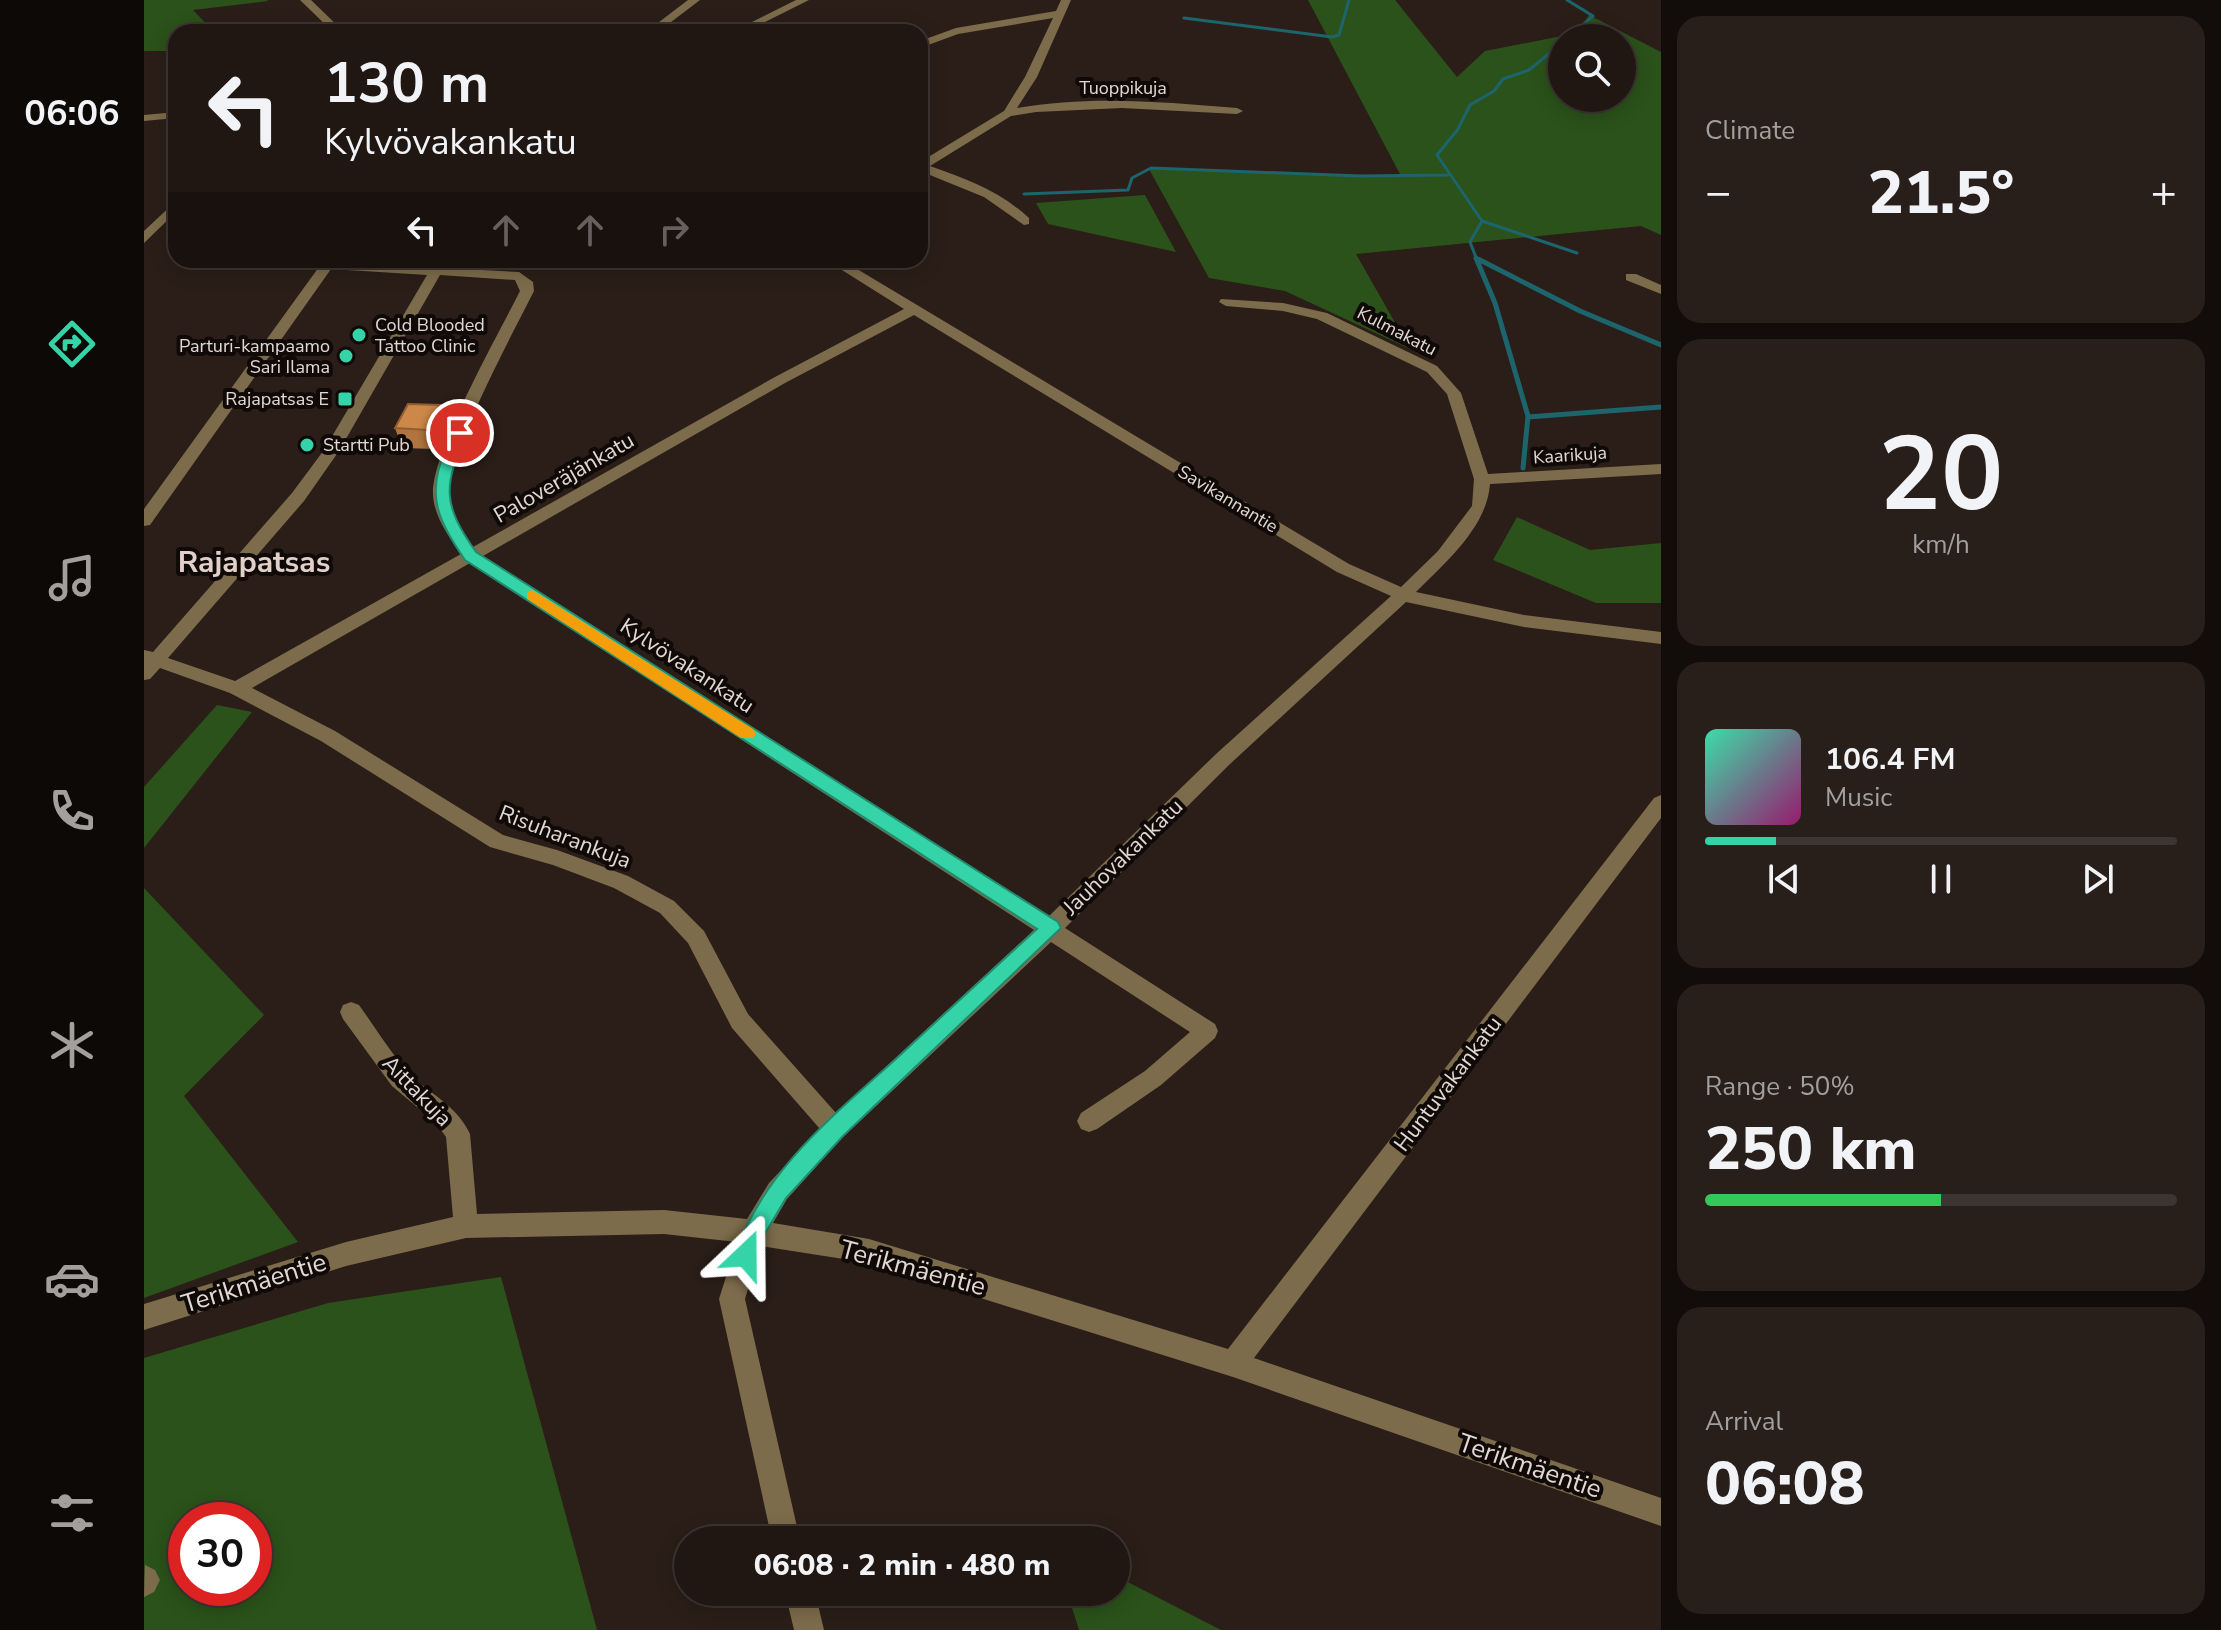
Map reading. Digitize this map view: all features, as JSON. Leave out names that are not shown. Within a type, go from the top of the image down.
[{"type":"street","points":[[305,0],[330,24]]},
{"type":"street","points":[[662,24],[693,0]]},
{"type":"street","points":[[754,24],[804,0]]},
{"type":"street","points":[[928,162],[1008,113],[1031,77],[1066,0]]},
{"type":"street","points":[[928,42],[956,31],[1058,14]]},
{"type":"street","name":"Tuoppikuja","points":[[1008,113],[1028,108],[1130,104],[1237,111]]},
{"type":"street","points":[[144,118],[168,116]]},
{"type":"street","points":[[928,170],[1008,203],[1024,221]]},
{"type":"street","points":[[144,239],[168,214]]},
{"type":"street","points":[[144,521],[325,268]]},
{"type":"street","points":[[148,664],[298,497],[331,451],[439,268]]},
{"type":"street","name":"Kylvövakankatu","points":[[456,268],[519,276],[526,282],[527,291],[447,462],[440,493],[453,530],[471,556],[1207,1031],[1153,1078],[1089,1121]]},
{"type":"street","name":"Savikannantie","points":[[846,268],[1343,568],[1403,595],[1524,621],[1658,641]]},
{"type":"street","points":[[1631,277],[1661,290]]},
{"type":"street","name":"Kulmakatu","points":[[1226,302],[1283,307],[1322,316],[1432,369],[1454,393],[1482,479]]},
{"type":"street","name":"Paloveräjänkatu","points":[[237,688],[780,380],[915,309]]},
{"type":"street","name":"Kaarikuja","points":[[1482,479],[1544,478],[1661,469]]},
{"type":"street","points":[[1403,595],[1463,532],[1480,506],[1482,479]]},
{"type":"street","name":"Jauhovakankatu","points":[[783,1526],[732,1299],[753,1232],[778,1191],[835,1129],[1051,928],[1223,759],[1403,595]]},
{"type":"street","name":"Risuharankuja","points":[[148,664],[237,688],[328,736],[497,841],[557,858],[621,882],[667,907],[696,937],[740,1021],[835,1129]]},
{"type":"street","name":"Huntuvakankatu","points":[[1233,1364],[1661,803]]},
{"type":"street","name":"Aittakuja","points":[[351,1012],[400,1079],[444,1115],[458,1134],[466,1226]]},
{"type":"street","name":"Terikmäentie","points":[[144,1317],[346,1254],[466,1226],[664,1222],[753,1232],[869,1251],[1233,1364],[1661,1512]]},
{"type":"street","points":[[803,1606],[809,1630]]},
{"type":"green space","points":[[144,0],[268,1],[193,10],[206,24],[168,24],[168,51],[144,51]]},
{"type":"green space","points":[[1308,0],[1395,0],[1457,77],[1485,51],[1548,39],[1548,112],[1636,112],[1636,39],[1661,52],[1661,235],[1641,226],[1356,254],[1410,349],[1285,291],[1209,278],[1149,169],[1401,176]]},
{"type":"green space","points":[[1589,15],[1607,24],[1583,24]]},
{"type":"green space","points":[[1145,195],[1176,252],[1048,224],[1036,203]]},
{"type":"green space","points":[[1517,517],[1590,550],[1661,543],[1661,603],[1596,603],[1493,560]]},
{"type":"green space","points":[[217,705],[252,712],[144,848],[144,787]]},
{"type":"green space","points":[[144,888],[264,1015],[184,1096],[298,1242],[144,1298]]},
{"type":"green space","points":[[501,1277],[597,1630],[144,1630],[144,1358],[328,1303]]},
{"type":"green space","points":[[1130,1583],[1221,1630],[1079,1630],[1071,1606],[1130,1606]]},
{"type":"building","points":[[408,404],[440,405],[428,430],[395,428]]},
{"type":"waterway","points":[[1184,18],[1332,37],[1339,35],[1349,0]]},
{"type":"waterway","points":[[1567,0],[1593,16],[1584,24]]},
{"type":"waterway","points":[[1482,221],[1437,155],[1458,129],[1470,105],[1494,91],[1503,79],[1529,70],[1548,54]]},
{"type":"waterway","points":[[1024,194],[1128,190],[1132,178],[1151,168],[1359,176],[1448,175]]},
{"type":"waterway","points":[[1477,260],[1470,242],[1482,221]]},
{"type":"waterway","points":[[1482,221],[1577,253]]},
{"type":"waterway","points":[[1476,258],[1495,303],[1528,416],[1523,468]]},
{"type":"waterway","points":[[1478,259],[1580,311],[1661,345]]},
{"type":"waterway","points":[[1528,417],[1661,407]]},
{"type":"slow traffic","points":[[532,596],[747,733]]},
{"type":"place","name":"Cold Blooded Tattoo Clinic","points":[[359,335]]},
{"type":"place","name":"Parturi-kampaamo Sari Ilama","points":[[346,356]]},
{"type":"place","name":"Rajapatsas E","points":[[345,399]]},
{"type":"place","name":"Startti Pub","points":[[307,445]]},
{"type":"district","name":"Rajapatsas","points":[[254,562]]},
{"type":"route","points":[[460,433],[447,462],[440,493],[453,530],[471,556],[1051,928],[835,1129],[778,1191],[753,1232],[746,1255]]}]
